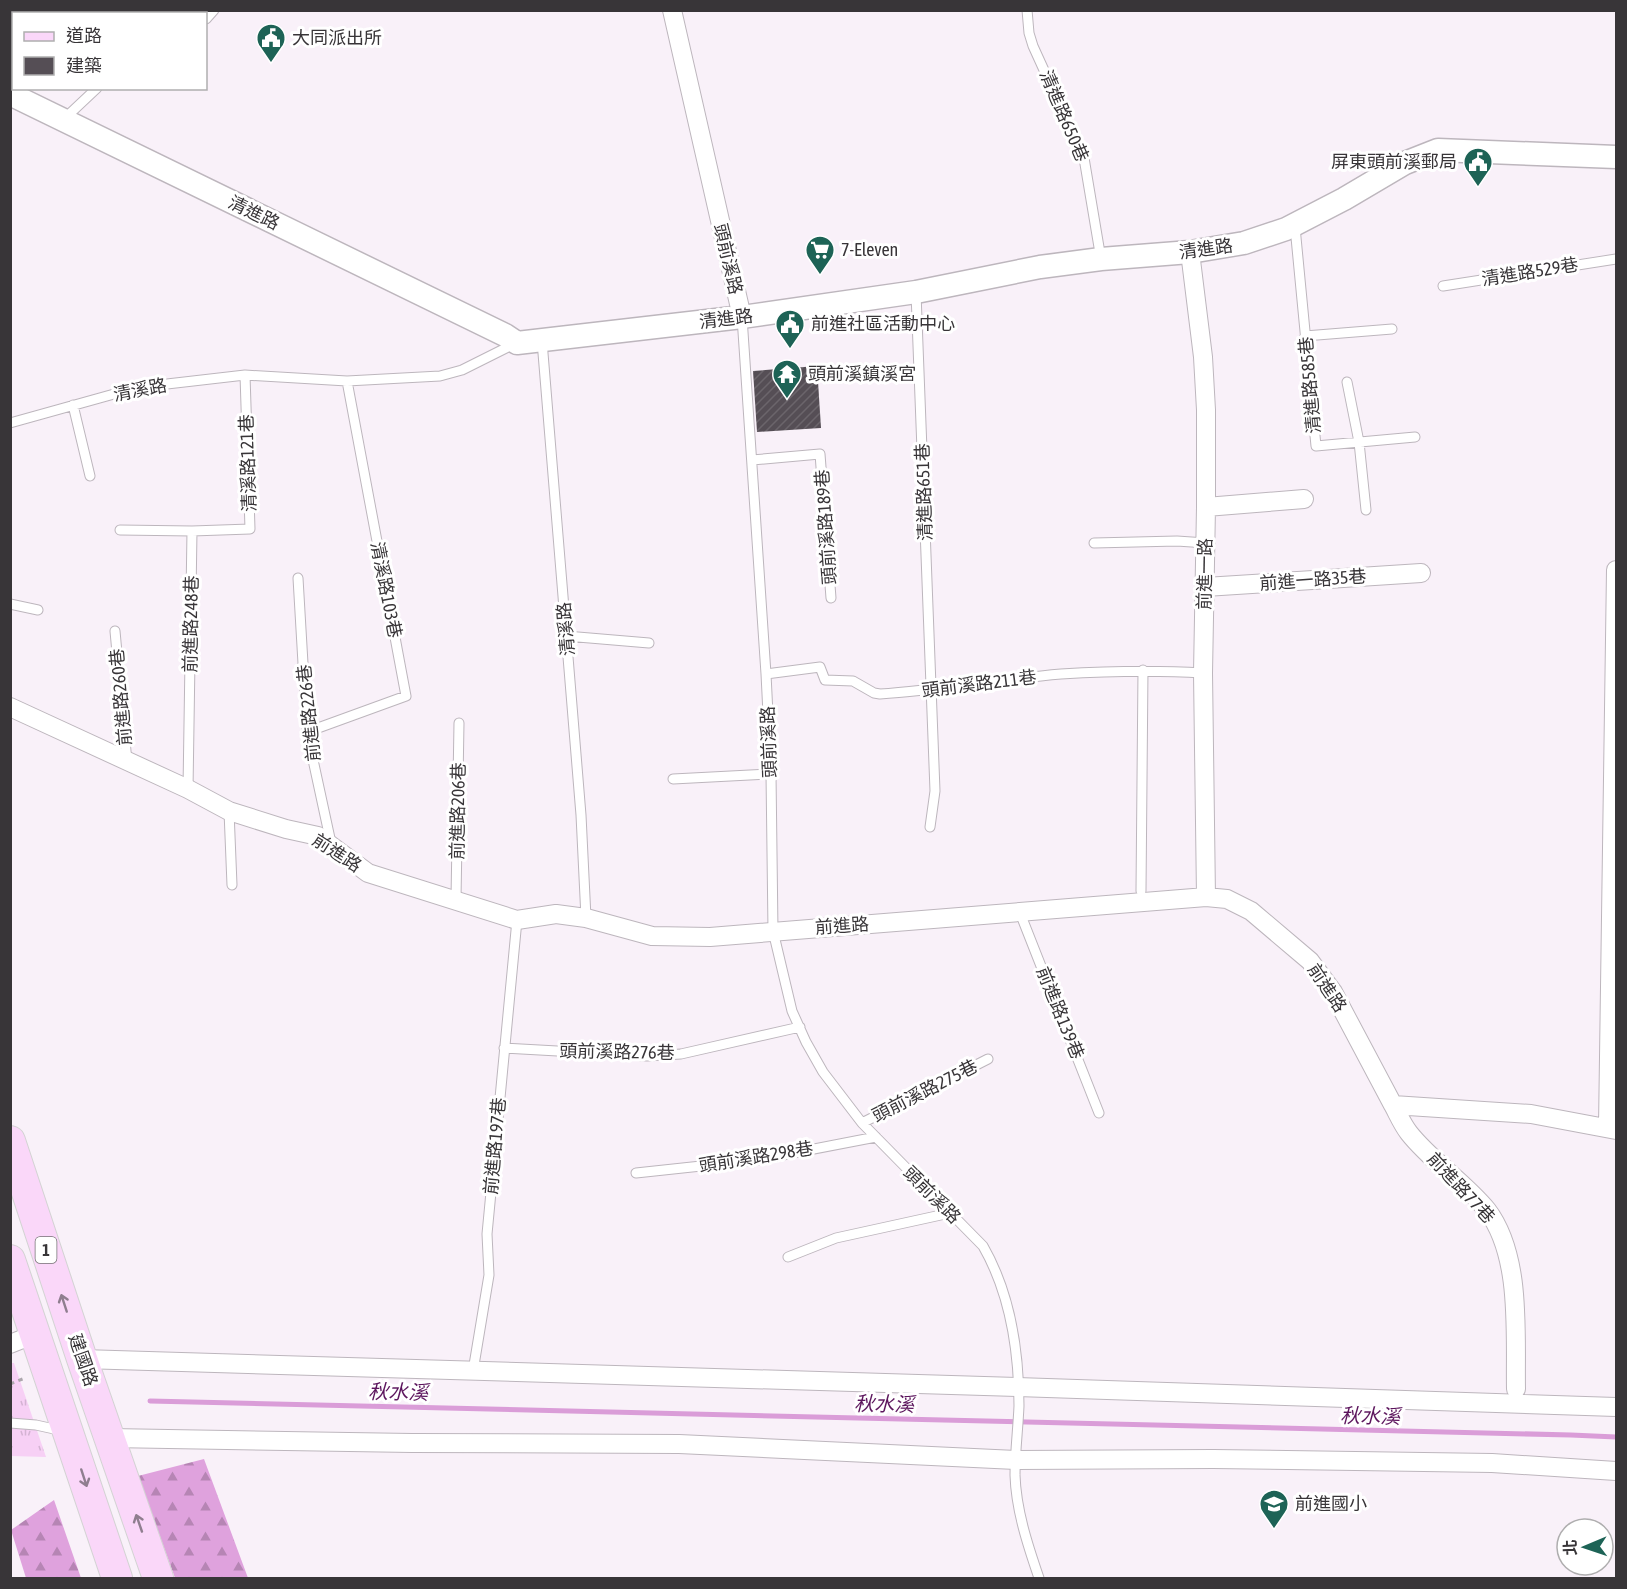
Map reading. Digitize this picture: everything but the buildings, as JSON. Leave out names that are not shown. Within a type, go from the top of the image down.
[{"type":"main road","name":"建國路","points":[[10,1141],[158,1578]]},
{"type":"main road","name":"建國路","points":[[10,1260],[23,1339],[68,1432],[117,1578]]},
{"type":"street","name":"頭前溪路","points":[[672,10],[742,317]]},
{"type":"street","name":"清進路","points":[[10,94],[505,335],[517,343],[742,317],[916,292],[1040,267],[1101,259],[1190,252],[1244,243],[1295,224],[1405,163],[1438,150],[1617,157]]},
{"type":"street","name":"前進一路","points":[[1190,252],[1203,357],[1206,410],[1203,673],[1206,897]]},
{"type":"street","points":[[1206,507],[1304,499]]},
{"type":"street","points":[[1393,1105],[1531,1114],[1612,1129],[1617,570]]},
{"type":"street","name":"前進一路35巷","points":[[1205,587],[1421,573]]},
{"type":"street","name":"前進路","points":[[10,707],[188,789],[229,811],[286,829],[318,836],[368,873],[517,920],[556,914],[586,918],[652,936],[710,937],[1206,897],[1227,899],[1251,911],[1310,961],[1333,992],[1393,1105]]},
{"type":"street","name":"前進路77巷","points":[[1393,1105],[1408,1132],[1486,1210],[1499,1231],[1507,1256],[1514,1293],[1516,1389]]},
{"type":"street","points":[[82,1359],[473,1371],[1018,1396],[1617,1407]]},
{"type":"street","points":[[110,1438],[412,1443],[679,1444],[1016,1463],[1213,1459],[1481,1463],[1617,1471]]},
{"type":"lane","name":"清進路650巷","points":[[1027,10],[1029,33],[1033,45],[1084,158],[1101,259]]},
{"type":"lane","points":[[63,120],[95,90]]},
{"type":"lane","name":"清進路585巷","points":[[1295,224],[1316,446],[1415,437]]},
{"type":"lane","name":"清進路529巷","points":[[1443,286],[1617,259]]},
{"type":"lane","name":"清進路651巷","points":[[916,292],[935,791],[930,827]]},
{"type":"lane","name":"頭前溪路","points":[[742,317],[766,674],[771,774],[773,931],[792,1011],[823,1072],[862,1123],[983,1245],[1002,1285],[1011,1322],[1018,1396],[1016,1463]]},
{"type":"lane","points":[[1305,336],[1392,329]]},
{"type":"lane","name":"清溪路","points":[[542,341],[581,814],[586,918]]},
{"type":"lane","name":"清溪路","points":[[10,423],[132,389],[245,375],[347,381],[440,376],[462,370],[517,343]]},
{"type":"lane","name":"清溪路121巷","points":[[192,531],[250,529],[245,375]]},
{"type":"lane","name":"清溪路103巷","points":[[307,732],[406,696],[347,381]]},
{"type":"lane","points":[[1347,382],[1359,442],[1366,510]]},
{"type":"lane","points":[[74,405],[90,476]]},
{"type":"lane","name":"頭前溪路189巷","points":[[752,460],[820,454],[831,598]]},
{"type":"lane","points":[[120,530],[192,531]]},
{"type":"lane","name":"前進路248巷","points":[[188,789],[192,531]]},
{"type":"lane","points":[[1094,543],[1177,541],[1206,543]]},
{"type":"lane","name":"前進路226巷","points":[[298,578],[307,732],[332,845]]},
{"type":"lane","points":[[10,604],[38,610]]},
{"type":"lane","name":"前進路260巷","points":[[115,631],[127,762]]},
{"type":"lane","points":[[566,636],[649,643]]},
{"type":"lane","name":"頭前溪路211巷","points":[[766,674],[820,667],[825,680],[853,681],[874,693],[932,691],[1060,675],[1143,670],[1203,673]]},
{"type":"lane","points":[[1141,891],[1143,670]]},
{"type":"lane","name":"前進路206巷","points":[[456,899],[459,723]]},
{"type":"lane","points":[[673,779],[771,774]]},
{"type":"lane","points":[[229,811],[232,885]]},
{"type":"lane","name":"前進路139巷","points":[[1020,913],[1099,1113]]},
{"type":"lane","name":"前進路197巷","points":[[473,1371],[489,1275],[487,1234],[517,920]]},
{"type":"lane","name":"頭前溪路276巷","points":[[504,1047],[647,1056],[681,1054],[800,1027]]},
{"type":"lane","name":"頭前溪路275巷","points":[[862,1123],[988,1059]]},
{"type":"lane","name":"頭前溪路298巷","points":[[636,1173],[757,1160],[876,1137]]},
{"type":"lane","points":[[788,1257],[836,1238],[950,1213]]},
{"type":"lane","points":[[10,1423],[36,1425],[68,1432]]},
{"type":"lane","points":[[1016,1463],[1018,1502],[1038,1578]]},
{"type":"green space","points":[[11,1363],[14,1363],[46,1457],[11,1456]]},
{"type":"green space","points":[[204,1459],[248,1578],[175,1578],[138,1476]]},
{"type":"green space","points":[[54,1500],[81,1578],[26,1578],[11,1530]]},
{"type":"waterway","name":"秋水溪","points":[[150,1401],[1616,1437]]},
{"type":"place","name":"大同派出所","points":[[271,64]]},
{"type":"place","name":"屏東頭前溪郵局","points":[[1478,188]]},
{"type":"place","name":"7-Eleven","points":[[820,276]]},
{"type":"place","name":"前進社區活動中心","points":[[790,350]]},
{"type":"place","name":"頭前溪鎮溪宮","points":[[787,400]]},
{"type":"place","name":"前進國小","points":[[1274,1530]]}]
